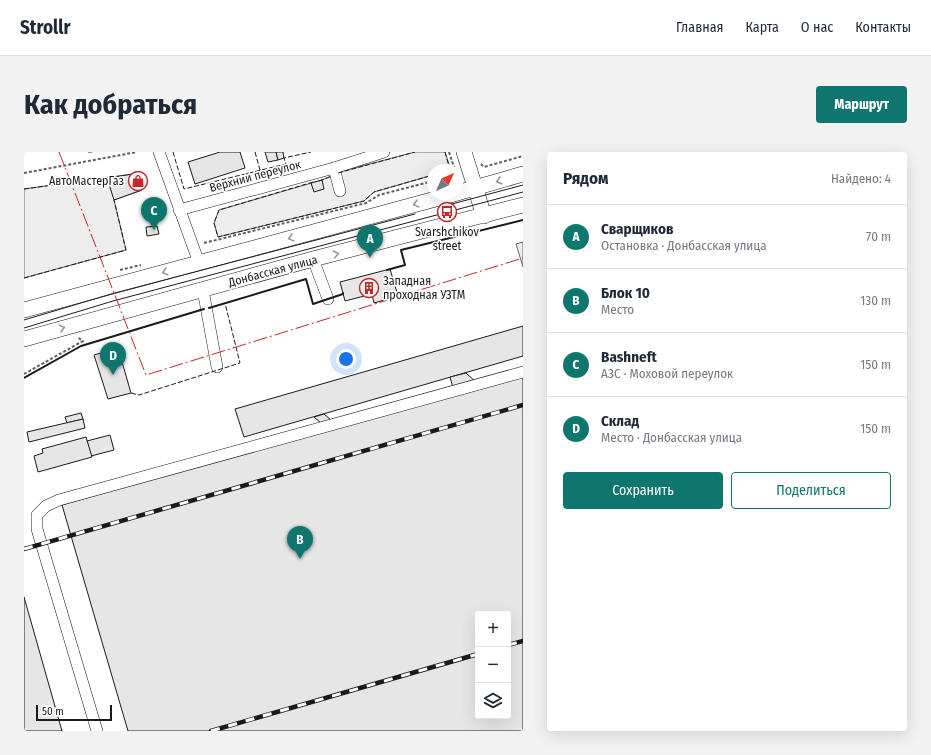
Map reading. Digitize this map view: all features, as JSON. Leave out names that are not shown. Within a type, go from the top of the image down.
[{"type":"main road","points":[[464,152],[484,216]]},
{"type":"main road","points":[[463,191],[523,174]]},
{"type":"main road","points":[[24,310],[432,200]]},
{"type":"main road","name":"Донбасская улица","points":[[24,339],[313,259],[523,205]]},
{"type":"street","points":[[159,152],[199,263]]},
{"type":"street","name":"Верхний переулок","points":[[179,210],[334,168],[384,152]]},
{"type":"street","points":[[334,168],[340,191]]},
{"type":"street","points":[[313,259],[328,299]]},
{"type":"street","points":[[203,290],[217,367]]},
{"type":"street","points":[[97,731],[37,528],[37,515],[46,506],[74,496],[523,372]]},
{"type":"path","points":[[24,173],[137,152]]},
{"type":"path","points":[[450,152],[453,164]]},
{"type":"path","points":[[484,167],[523,156]]},
{"type":"path","points":[[201,240],[204,244],[366,203],[379,195],[427,181]]},
{"type":"path","points":[[24,374],[83,341]]},
{"type":"shaded area","points":[[415,152],[445,152],[449,164],[427,164],[427,177],[374,192],[364,201],[218,237],[214,223],[219,210],[322,180],[343,171]]},
{"type":"shaded area","points":[[140,173],[142,190],[114,200],[126,250],[24,278],[24,189]]},
{"type":"shaded area","points":[[523,242],[523,267],[516,244]]},
{"type":"building","points":[[220,152],[240,152],[245,168],[195,184],[188,162]]},
{"type":"building","points":[[265,152],[276,152],[278,160],[268,162]]},
{"type":"building","points":[[276,152],[283,152],[284,158],[278,160]]},
{"type":"building","points":[[140,173],[142,190],[114,200],[107,178]]},
{"type":"building","points":[[322,180],[324,189],[314,192],[311,183]]},
{"type":"building","points":[[157,226],[159,234],[147,236],[146,227]]},
{"type":"building","name":"Западная проходная УЗТМ","points":[[390,269],[398,296],[374,303],[372,294],[345,301],[340,282]]},
{"type":"building","points":[[523,326],[523,356],[244,437],[235,409]]},
{"type":"building","points":[[118,348],[131,393],[108,399],[94,355]]},
{"type":"building","points":[[523,371],[523,731],[128,731],[62,505]]},
{"type":"building","points":[[466,373],[478,384],[453,388],[450,377]]},
{"type":"building","points":[[81,413],[83,419],[67,423],[65,417]]},
{"type":"building","points":[[324,414],[337,425],[327,428],[314,417]]},
{"type":"building","points":[[83,419],[85,428],[29,442],[27,432]]},
{"type":"building","points":[[110,435],[114,450],[91,456],[87,441]]},
{"type":"building","points":[[86,437],[92,457],[38,472],[34,456],[43,453],[42,449]]},
{"type":"building","points":[[24,597],[62,731],[24,731]]},
{"type":"tram line","points":[[452,204],[523,185]]},
{"type":"tram line","points":[[24,328],[113,301],[523,192]]},
{"type":"tram line","points":[[24,320],[111,294],[415,214]]},
{"type":"railway","points":[[24,549],[523,405]]},
{"type":"railway","points":[[511,644],[523,641]]},
{"type":"railway","points":[[211,731],[475,655]]},
{"type":"fence","points":[[173,152],[184,189],[286,164],[284,158],[311,152]]},
{"type":"fence","points":[[255,152],[260,170]]},
{"type":"fence","points":[[338,173],[415,152]]},
{"type":"fence","points":[[445,152],[448,164]]},
{"type":"fence","points":[[319,181],[332,176]]},
{"type":"fence","points":[[24,189],[109,177]]},
{"type":"fence","points":[[313,182],[219,210],[214,223],[218,237],[364,201],[374,192],[427,177]]},
{"type":"fence","points":[[24,278],[126,250],[115,199]]},
{"type":"fence","points":[[131,393],[139,395],[240,363],[225,303]]},
{"type":"wall","points":[[387,270],[405,265],[401,250],[523,220]]},
{"type":"wall","points":[[209,308],[306,279],[313,304],[343,293]]},
{"type":"wall","points":[[24,378],[81,346],[204,309]]},
{"type":"power","points":[[59,152],[146,375],[523,258]]},
{"type":"place","name":"АвтоМастерГаз","points":[[138,181]]},
{"type":"place","name":"Svarshchikov street","points":[[447,212]]},
{"type":"place","name":"Bashneft","points":[[154,230]]},
{"type":"place","name":"Сварщиков","points":[[370,258]]},
{"type":"place","name":"Западная проходная УЗТМ","points":[[369,288]]},
{"type":"place","name":"Склад","points":[[113,375]]},
{"type":"place","name":"Блок 10","points":[[300,559]]}]
